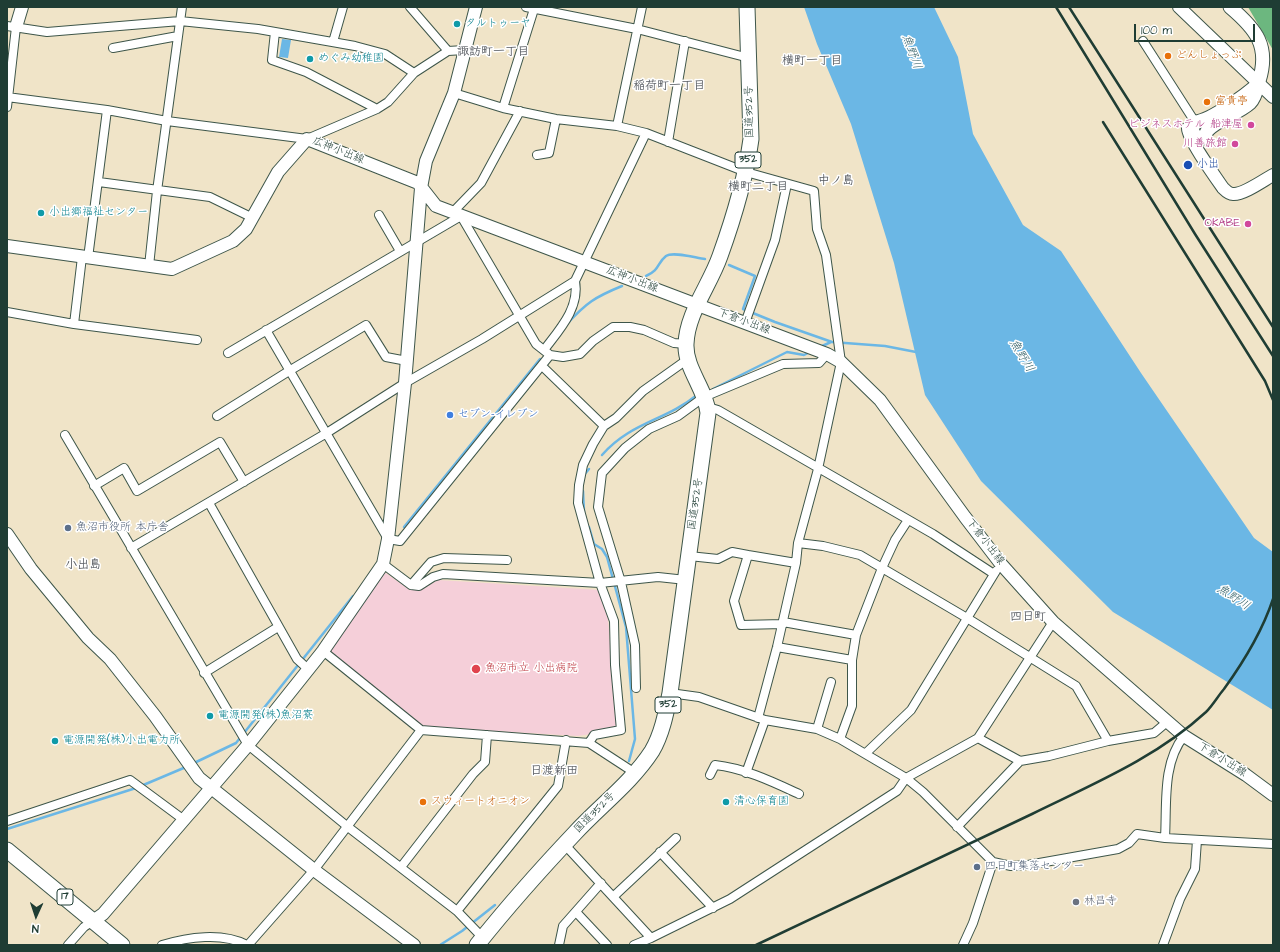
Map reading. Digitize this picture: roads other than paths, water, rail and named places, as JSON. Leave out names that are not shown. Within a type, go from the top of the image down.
[{"type":"highway","name":"国道352号","points":[[480,941],[524,888],[565,845],[573,834],[635,772],[652,750],[665,720],[704,451],[706,402],[688,359],[686,344],[688,329],[720,257],[746,172],[751,139],[747,7]]},
{"type":"highway","name":"17","points":[[7,850],[122,945]]},
{"type":"main road","points":[[1195,122],[1192,129],[1193,134],[1197,137],[1204,138],[1208,130],[1251,102],[1258,84],[1263,64],[1263,50],[1261,43],[1249,25],[1230,7]]},
{"type":"street","points":[[7,106],[12,27],[22,7]]},
{"type":"street","points":[[149,266],[157,191],[182,7]]},
{"type":"street","points":[[333,42],[343,7]]},
{"type":"street","points":[[410,7],[448,51]]},
{"type":"street","points":[[68,945],[84,927],[103,914],[248,745],[323,651],[383,564],[388,540],[405,384],[421,188],[426,161],[454,93],[476,7]]},
{"type":"street","points":[[617,126],[642,7]]},
{"type":"street","points":[[1179,7],[1273,97]]},
{"type":"street","points":[[503,108],[530,8],[637,29],[749,58]]},
{"type":"street","points":[[12,27],[47,32],[180,21],[275,32],[333,42],[385,54],[414,73]]},
{"type":"street","points":[[275,32],[272,60],[306,72],[377,109]]},
{"type":"street","points":[[113,48],[178,36]]},
{"type":"street","points":[[668,142],[685,41]]},
{"type":"street","points":[[1143,41],[1195,122],[1189,125],[1187,132],[1223,188],[1228,193],[1234,194],[1242,192],[1273,174]]},
{"type":"street","points":[[8,97],[107,110],[167,121],[307,138],[377,109],[388,102],[414,73],[448,51],[464,50]]},
{"type":"street","points":[[454,93],[503,108],[556,119],[617,126],[646,133],[746,172],[814,191],[817,229],[826,255],[840,362],[818,469],[798,543],[796,563],[783,623],[761,719],[746,773]]},
{"type":"street","points":[[74,324],[99,182],[107,110]]},
{"type":"street","points":[[228,353],[416,242],[457,214],[481,183],[520,111]]},
{"type":"street","points":[[537,155],[549,153],[556,119]]},
{"type":"street","points":[[131,548],[325,434],[575,281],[586,262],[646,133]]},
{"type":"street","name":"広神小出線","points":[[7,246],[172,269],[233,241],[246,229],[278,172],[307,138],[418,183],[436,206],[698,305]]},
{"type":"street","points":[[99,182],[210,198],[253,218]]},
{"type":"street","points":[[748,316],[775,240],[787,184]]},
{"type":"street","points":[[457,214],[536,344],[547,352],[563,357],[580,354],[593,341],[613,327],[630,327],[644,330],[660,338],[686,344]]},
{"type":"street","points":[[379,215],[400,251]]},
{"type":"street","points":[[388,540],[400,541],[542,366],[547,352],[569,317],[577,289],[575,281]]},
{"type":"street","name":"下倉小出線","points":[[698,305],[748,316],[827,354],[840,362],[880,400],[1001,564],[1053,622],[1184,736],[1246,775],[1273,795]]},
{"type":"street","points":[[7,312],[74,324],[197,340]]},
{"type":"street","points":[[217,416],[366,325],[386,357],[406,360]]},
{"type":"street","points":[[266,330],[325,434],[388,540]]},
{"type":"street","points":[[636,688],[635,645],[598,507],[602,473],[625,448],[649,430],[783,364],[819,363],[827,354]]},
{"type":"street","points":[[589,743],[594,735],[621,730],[615,665],[614,621],[600,583],[578,503],[582,465],[592,444],[604,426],[616,418],[643,391],[688,359]]},
{"type":"street","points":[[542,366],[604,426]]},
{"type":"street","points":[[706,402],[818,469],[908,520],[994,574]]},
{"type":"street","points":[[64,435],[248,745],[348,827],[402,867],[457,911],[480,941]]},
{"type":"street","points":[[94,486],[124,468],[137,491],[220,442],[244,482]]},
{"type":"street","points":[[209,503],[278,627],[297,659],[308,670]]},
{"type":"street","points":[[840,739],[852,706],[852,660],[856,635],[882,568],[895,540],[908,520]]},
{"type":"street","points":[[7,534],[31,569],[88,638],[110,659],[155,716],[199,778],[314,870],[414,945]]},
{"type":"street","points":[[798,543],[823,546],[860,556],[967,618],[1076,686],[1108,741]]},
{"type":"street","points":[[689,556],[718,559],[732,552],[796,563]]},
{"type":"street","points":[[748,555],[734,601],[741,625],[783,623],[856,635]]},
{"type":"street","points":[[411,585],[431,562],[444,558],[507,560]]},
{"type":"street","points":[[383,564],[411,585],[419,586],[433,577],[443,574],[600,583],[658,577],[686,580]]},
{"type":"street","points":[[866,753],[911,710],[1001,564]]},
{"type":"street","points":[[634,945],[713,908],[750,887],[897,791],[906,778],[978,738],[1053,622]]},
{"type":"street","points":[[204,673],[278,627]]},
{"type":"street","points":[[777,647],[852,660]]},
{"type":"street","points":[[323,651],[421,730],[566,740],[589,743],[635,772]]},
{"type":"street","points":[[818,729],[831,682]]},
{"type":"street","points":[[670,693],[699,698],[761,719],[818,729],[840,739],[906,778],[993,862],[1011,866],[1028,865],[1118,849],[1130,843],[1137,834],[1165,838],[1273,844]]},
{"type":"street","points":[[957,827],[1020,761],[1049,756],[1108,741],[1154,733],[1167,722]]},
{"type":"street","points":[[162,945],[179,941],[220,937],[238,941],[247,945],[314,870],[421,730]]},
{"type":"street","points":[[402,867],[473,774],[485,762],[487,735]]},
{"type":"street","points":[[1165,838],[1169,768],[1178,743],[1184,736]]},
{"type":"street","points":[[978,738],[1020,761]]},
{"type":"street","points":[[457,911],[558,786],[566,740]]},
{"type":"street","points":[[710,775],[715,766],[726,766],[761,778],[799,794]]},
{"type":"street","points":[[7,821],[130,780],[184,820]]},
{"type":"street","points":[[613,897],[676,838]]},
{"type":"street","points":[[1163,945],[1180,899],[1195,869],[1197,840]]},
{"type":"street","points":[[565,845],[651,938]]},
{"type":"street","points":[[660,852],[713,908]]},
{"type":"street","points":[[963,945],[973,923],[993,862]]},
{"type":"street","points":[[559,945],[563,926],[601,883]]},
{"type":"street","points":[[576,912],[607,945]]},
{"type":"water","name":"魚野川","points":[[804,7],[934,7],[958,57],[973,134],[1023,225],[1061,251],[1141,373],[1254,538],[1273,552],[1273,710],[1113,612],[981,481],[925,395],[894,263],[851,124],[817,44]]},
{"type":"water","points":[[282,39],[291,40],[288,58],[279,57]]},
{"type":"waterway","points":[[646,276],[651,274],[663,259],[669,255],[679,254],[705,259]]},
{"type":"waterway","points":[[729,265],[755,276],[743,309],[832,342],[885,346],[916,352]]},
{"type":"waterway","points":[[567,324],[592,301],[622,286]]},
{"type":"waterway","points":[[820,347],[831,342]]},
{"type":"waterway","points":[[713,389],[787,352],[804,355],[810,352]]},
{"type":"waterway","points":[[404,527],[540,359]]},
{"type":"waterway","points":[[602,455],[613,444],[636,428],[673,411],[697,395]]},
{"type":"waterway","points":[[584,475],[589,469]]},
{"type":"waterway","points":[[583,491],[584,512]]},
{"type":"waterway","points":[[589,527],[594,544],[602,549],[607,557],[626,627],[635,739],[629,761]]},
{"type":"waterway","points":[[192,764],[236,743],[353,596]]},
{"type":"waterway","points":[[141,786],[186,767]]},
{"type":"waterway","points":[[7,829],[136,788]]},
{"type":"waterway","points":[[440,945],[462,931],[495,905]]},
{"type":"railway","points":[[1056,7],[1195,234],[1273,356]]},
{"type":"railway","points":[[1069,7],[1273,327]]},
{"type":"railway","points":[[1103,122],[1265,381],[1273,400]]},
{"type":"railway","points":[[756,945],[1101,781],[1145,757],[1166,743],[1206,712],[1224,689],[1252,646],[1264,623],[1273,599]]},
{"type":"place","name":"タルトゥーヤ","points":[[457,24]]},
{"type":"place","name":"どんしょっぷ","points":[[1168,56]]},
{"type":"place","name":"めぐみ幼稚園","points":[[310,59]]},
{"type":"place","name":"富貴亭","points":[[1207,102]]},
{"type":"place","name":"ビジネスホテル 船津屋","points":[[1251,125]]},
{"type":"place","name":"川善旅館","points":[[1235,144]]},
{"type":"place","name":"小出","points":[[1188,165]]},
{"type":"place","name":"小出郷福祉センター","points":[[41,213]]},
{"type":"place","name":"OKABE","points":[[1248,224]]},
{"type":"place","name":"セブン-イレブン","points":[[450,415]]},
{"type":"place","name":"魚沼市役所 本庁舎","points":[[68,528]]},
{"type":"place","name":"魚沼市立 小出病院","points":[[476,669]]},
{"type":"place","name":"電源開発(株)魚沼寮","points":[[210,716]]},
{"type":"place","name":"電源開発(株)小出電力所","points":[[55,741]]},
{"type":"place","name":"スウィートオニオン","points":[[423,802]]},
{"type":"place","name":"清心保育園","points":[[726,802]]},
{"type":"place","name":"四日町集落センター","points":[[977,867]]},
{"type":"place","name":"林昌寺","points":[[1076,902]]},
{"type":"district","name":"諏訪町一丁目","points":[[493,52]]},
{"type":"district","name":"横町一丁目","points":[[812,61]]},
{"type":"district","name":"稲荷町一丁目","points":[[669,86]]},
{"type":"district","name":"中ノ島","points":[[836,181]]},
{"type":"district","name":"横町二丁目","points":[[758,187]]},
{"type":"district","name":"小出島","points":[[83,565]]},
{"type":"district","name":"四日町","points":[[1028,617]]},
{"type":"district","name":"日渡新田","points":[[554,771]]}]
